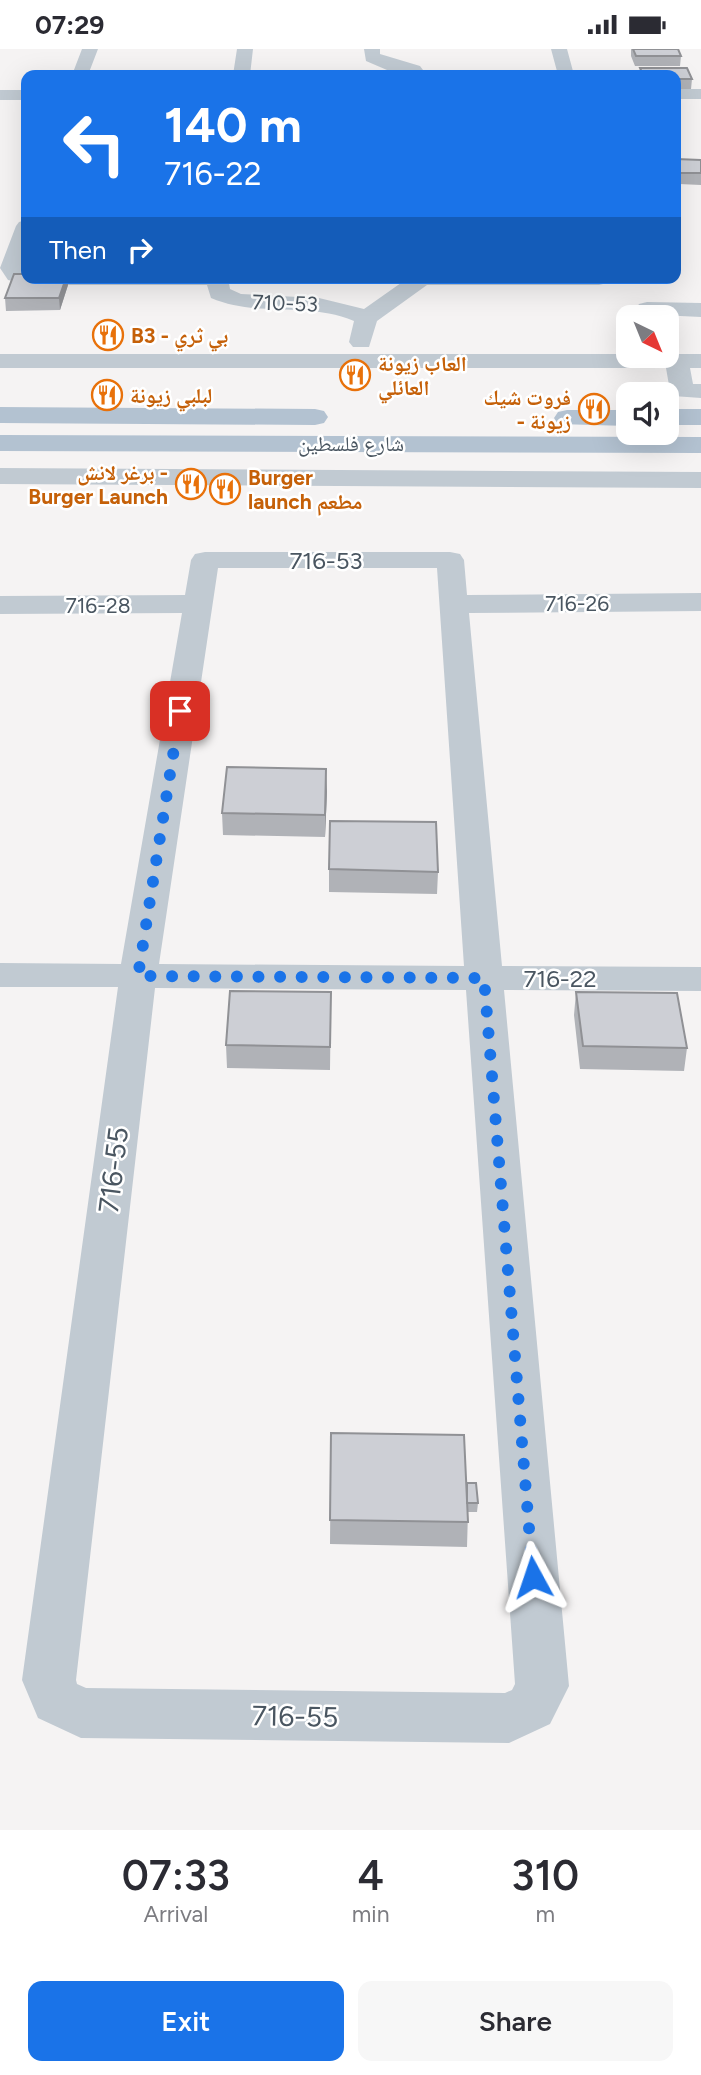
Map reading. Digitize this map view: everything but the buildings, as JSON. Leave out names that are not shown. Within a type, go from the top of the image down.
[{"type":"main road","name":"شارع فلسطين","points":[[0,415],[342,417]]},
{"type":"main road","points":[[679,417],[701,417]]},
{"type":"main road","name":"شارع فلسطين","points":[[0,443],[556,427],[616,419]]},
{"type":"main road","name":"شارع فلسطين","points":[[556,427],[616,441]]},
{"type":"main road","points":[[0,452],[45,443]]},
{"type":"main road","name":"شارع فلسطين","points":[[679,445],[701,445]]},
{"type":"street","points":[[82,70],[90,49]]},
{"type":"street","points":[[243,70],[245,49]]},
{"type":"street","points":[[372,49],[372,57],[393,66],[414,70]]},
{"type":"street","points":[[559,49],[565,70]]},
{"type":"street","points":[[681,94],[701,94]]},
{"type":"street","points":[[0,95],[21,95]]},
{"type":"street","points":[[21,240],[10,270],[21,276]]},
{"type":"street","name":"710-53","points":[[218,284],[219,293],[225,298],[238,301],[329,305],[366,317]]},
{"type":"street","points":[[358,360],[366,317],[414,284]]},
{"type":"street","points":[[679,310],[701,310]]},
{"type":"street","points":[[0,361],[358,360],[686,371]]},
{"type":"street","points":[[642,378],[686,371],[701,361]]},
{"type":"street","points":[[686,371],[682,391],[701,391]]},
{"type":"street","points":[[0,476],[701,480]]},
{"type":"street","name":"716-53","points":[[138,976],[205,560],[450,560],[484,978]]},
{"type":"street","name":"716-26","points":[[453,604],[701,603]]},
{"type":"street","name":"716-28","points":[[0,605],[197,604]]},
{"type":"street","name":"716-22","points":[[0,975],[701,979]]},
{"type":"street","name":"716-55","points":[[138,976],[49,1680],[57,1701],[81,1713],[509,1718],[531,1707],[542,1686],[484,978]]},
{"type":"place","name":"B3 - بي ثري","points":[[108,335]]},
{"type":"place","name":"العاب زيونة العائلي","points":[[355,375]]},
{"type":"place","name":"لبلبي زيونة","points":[[107,395]]},
{"type":"place","name":"فروت شيك - زيونة","points":[[594,409]]},
{"type":"place","name":"برغر لانش - Burger Launch","points":[[191,484]]},
{"type":"place","name":"Burger launch مطعم","points":[[225,489]]},
{"type":"route","points":[[180,711],[138,976],[484,978],[533,1577]]}]
